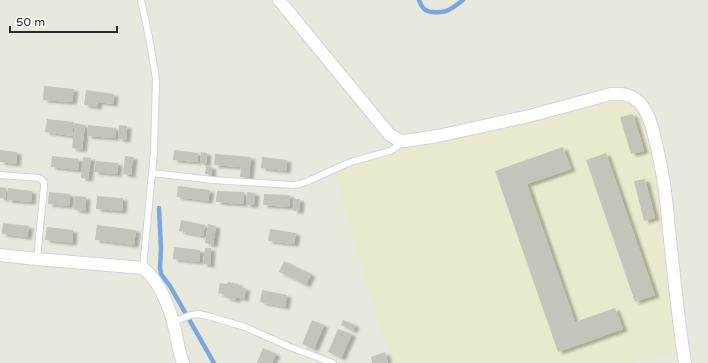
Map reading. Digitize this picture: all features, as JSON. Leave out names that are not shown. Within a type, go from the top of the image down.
[{"type":"street","points":[[279,0],[388,134],[398,140],[405,141],[438,136],[500,123],[611,94],[626,94],[637,100],[650,121],[660,162],[685,363]]},
{"type":"street","points":[[0,255],[142,268],[151,275],[168,307],[178,320],[178,348],[183,363]]},
{"type":"lane","points":[[141,0],[156,79],[154,152],[142,268]]},
{"type":"lane","points":[[152,173],[228,181],[292,185],[300,184],[365,157],[390,151],[405,141]]},
{"type":"lane","points":[[0,175],[39,178],[44,182],[37,259]]},
{"type":"lane","points":[[178,320],[198,314],[208,316],[245,327],[284,345],[333,363]]},
{"type":"shaded area","points":[[615,99],[626,100],[637,109],[642,116],[654,152],[679,351],[633,363],[391,363],[335,172],[360,162],[389,155],[408,147]]},
{"type":"building","points":[[44,86],[74,89],[72,102],[43,100]]},
{"type":"building","points":[[86,90],[114,94],[113,104],[98,102],[97,107],[84,105]]},
{"type":"building","points":[[633,114],[644,151],[631,154],[620,117]]},
{"type":"building","points":[[47,119],[74,122],[72,136],[45,132]]},
{"type":"building","points":[[75,123],[85,125],[82,150],[72,148]]},
{"type":"building","points":[[88,125],[116,128],[115,138],[87,136]]},
{"type":"building","points":[[119,125],[127,126],[126,140],[118,139]]},
{"type":"building","points":[[563,147],[571,169],[527,184],[575,322],[615,308],[623,329],[558,352],[495,171]]},
{"type":"building","points":[[0,150],[17,152],[16,164],[0,162]]},
{"type":"building","points":[[174,150],[198,153],[198,162],[173,160]]},
{"type":"building","points":[[201,152],[207,153],[206,164],[200,163]]},
{"type":"building","points":[[606,153],[655,295],[635,302],[586,160]]},
{"type":"building","points":[[215,154],[251,157],[249,178],[240,177],[241,167],[214,165]]},
{"type":"building","points":[[52,156],[79,159],[78,170],[51,167]]},
{"type":"building","points":[[125,156],[133,157],[131,175],[123,174]]},
{"type":"building","points":[[83,157],[91,158],[88,179],[81,178]]},
{"type":"building","points":[[262,157],[287,160],[286,171],[261,168]]},
{"type":"building","points":[[96,161],[118,163],[117,174],[94,172]]},
{"type":"building","points":[[206,166],[212,167],[211,175],[205,174]]},
{"type":"building","points":[[645,179],[655,218],[644,221],[634,181]]},
{"type":"building","points":[[178,186],[210,190],[208,201],[177,197]]},
{"type":"building","points":[[0,187],[6,188],[5,199],[0,198]]},
{"type":"building","points":[[8,188],[32,191],[31,202],[7,200]]},
{"type":"building","points":[[217,191],[244,192],[243,204],[216,202]]},
{"type":"building","points":[[49,192],[70,194],[69,206],[48,204]]},
{"type":"building","points":[[247,192],[255,193],[254,205],[246,205]]},
{"type":"building","points":[[264,194],[290,195],[289,207],[263,205]]},
{"type":"building","points":[[75,196],[86,197],[85,211],[74,210]]},
{"type":"building","points":[[97,196],[123,198],[122,211],[96,209]]},
{"type":"building","points":[[294,199],[300,199],[299,211],[293,211]]},
{"type":"building","points":[[181,220],[205,225],[203,236],[179,231]]},
{"type":"building","points":[[3,223],[29,226],[27,237],[2,234]]},
{"type":"building","points":[[208,224],[216,226],[213,245],[205,243]]},
{"type":"building","points":[[97,225],[136,230],[134,245],[95,240]]},
{"type":"building","points":[[47,227],[73,230],[72,243],[45,240]]},
{"type":"building","points":[[270,229],[296,233],[294,244],[268,241]]},
{"type":"building","points":[[174,247],[200,250],[199,262],[173,259]]},
{"type":"building","points":[[205,248],[211,248],[210,265],[203,264]]},
{"type":"building","points":[[284,261],[311,274],[306,285],[279,272]]},
{"type":"building","points":[[228,282],[239,284],[238,287],[246,288],[244,299],[236,297],[236,300],[226,298],[226,295],[218,293],[220,283],[227,284]]},
{"type":"building","points":[[262,290],[287,295],[285,307],[260,302]]},
{"type":"building","points":[[312,320],[324,325],[314,349],[302,344]]},
{"type":"building","points":[[343,320],[355,325],[353,331],[341,325]]},
{"type":"building","points":[[338,329],[352,334],[341,358],[328,352]]},
{"type":"building","points":[[263,348],[276,354],[272,363],[257,363]]},
{"type":"building","points":[[385,352],[388,363],[372,363],[371,357]]},
{"type":"waterway","points":[[419,0],[424,9],[432,12],[444,12],[463,0]]},
{"type":"waterway","points":[[159,208],[161,274],[170,286],[214,363]]}]
